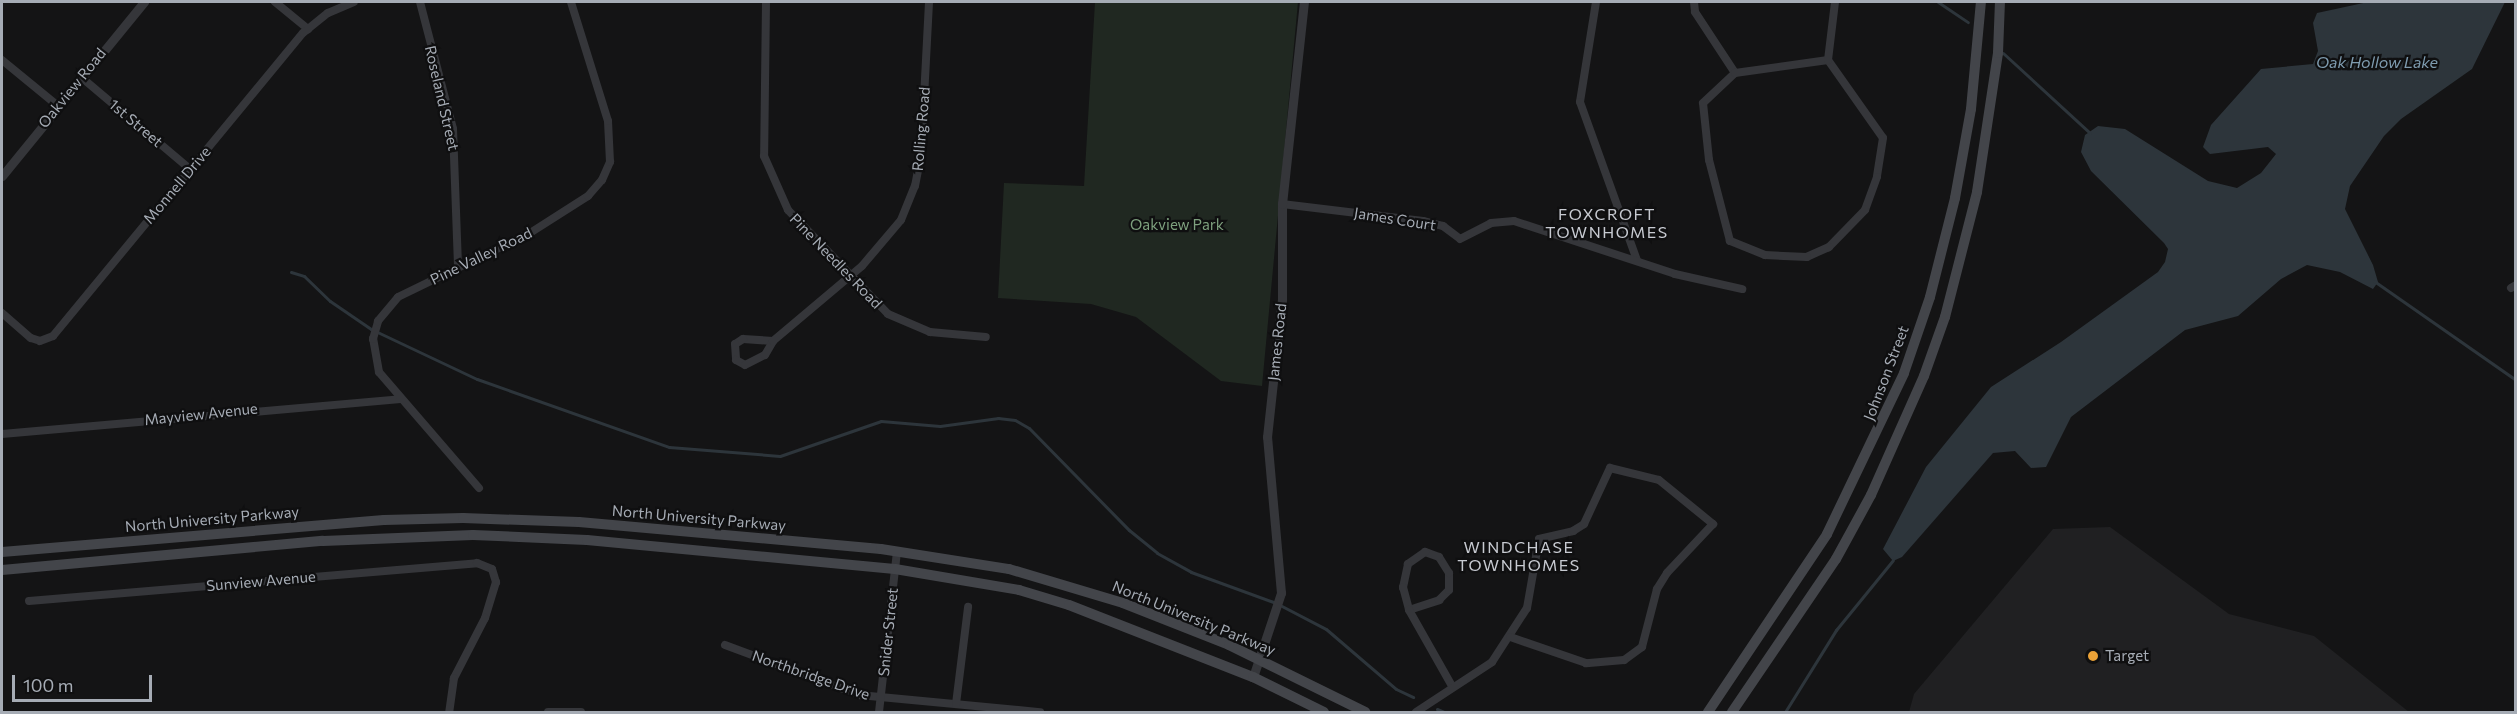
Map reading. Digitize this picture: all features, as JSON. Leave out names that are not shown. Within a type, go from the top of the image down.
[{"type":"main road","name":"Johnson Street","points":[[1708,712],[1827,534],[1855,485],[1904,373],[1930,297],[1955,198],[1977,64],[1981,2]]},
{"type":"main road","points":[[1732,712],[1836,559],[1871,495],[1924,376],[1945,317],[1977,192],[1998,53],[2000,2]]},
{"type":"main road","name":"North University Parkway","points":[[2,552],[384,520],[463,518],[579,522],[897,551],[971,561],[1054,580],[1183,626],[1260,660],[1365,712]]},
{"type":"main road","name":"North University Parkway","points":[[2,570],[323,542],[473,535],[587,540],[895,569],[1019,590],[1144,632],[1253,677],[1324,712]]},
{"type":"street","name":"Oakview Road","points":[[2,176],[144,2]]},
{"type":"street","points":[[275,2],[308,29]]},
{"type":"street","name":"Monnell Drive","points":[[2,313],[31,338],[40,342],[53,336],[308,29],[327,13],[354,2]]},
{"type":"street","name":"Roseland Street","points":[[420,2],[453,129],[458,266]]},
{"type":"street","name":"Pine Valley Road","points":[[479,488],[400,399],[375,361],[378,321],[398,297],[530,232],[588,196],[610,162],[608,121],[571,2]]},
{"type":"street","name":"Pine Needles Road","points":[[766,2],[762,86],[764,156],[770,176],[788,210],[875,305],[902,322],[930,332],[986,337]]},
{"type":"street","name":"Rolling Road","points":[[773,341],[743,339],[735,344],[736,360],[745,365],[757,361],[773,341],[850,276],[901,220],[915,186],[924,125],[929,2]]},
{"type":"street","name":"James Road","points":[[1253,677],[1277,613],[1282,576],[1267,454],[1282,300],[1282,204],[1304,2]]},
{"type":"street","points":[[1596,2],[1580,102],[1637,260]]},
{"type":"street","points":[[1694,2],[1695,12],[1735,73]]},
{"type":"street","points":[[1828,60],[1735,73],[1703,103],[1702,117],[1717,199],[1731,241],[1765,255],[1807,256],[1829,247],[1865,210],[1877,177],[1883,138],[1828,60],[1835,2]]},
{"type":"street","points":[[2,60],[58,106]]},
{"type":"street","name":"1st Street","points":[[81,77],[190,170]]},
{"type":"street","name":"James Court","points":[[1282,204],[1424,221],[1443,226],[1460,239],[1491,223],[1514,221],[1718,287],[1742,289]]},
{"type":"street","name":"Mayview Avenue","points":[[2,434],[400,399]]},
{"type":"street","points":[[1416,712],[1452,686],[1492,662],[1527,608],[1539,539],[1573,531],[1584,524],[1610,468],[1659,480],[1713,524],[1667,573],[1657,589],[1642,647],[1624,660],[1586,663],[1510,637]]},
{"type":"street","name":"Snider Street","points":[[879,712],[897,551]]},
{"type":"street","points":[[1409,610],[1439,600],[1449,590],[1449,573],[1440,557],[1425,552],[1408,564],[1403,586],[1409,610],[1452,686]]},
{"type":"street","name":"Sunview Avenue","points":[[28,601],[477,563],[492,568],[496,582],[490,603],[454,678],[449,712]]},
{"type":"street","points":[[956,704],[968,607]]},
{"type":"street","name":"Northbridge Drive","points":[[725,645],[880,699],[1041,712]]},
{"type":"street","points":[[548,712],[582,712]]},
{"type":"shaded area","points":[[2110,527],[2229,614],[2314,636],[2409,712],[1909,712],[1914,694],[2053,529]]},
{"type":"green space","name":"Oakview Park","points":[[1095,2],[1298,2],[1262,386],[1221,381],[1136,317],[1091,304],[998,298],[1004,183],[1084,186]]},
{"type":"water","name":"Oak Hollow Lake","points":[[2368,2],[2505,2],[2472,69],[2401,119],[2384,136],[2350,186],[2345,209],[2373,265],[2378,282],[2373,289],[2340,272],[2307,265],[2281,279],[2238,316],[2185,330],[2071,417],[2046,467],[2031,468],[2015,451],[1993,453],[1902,557],[1893,561],[1883,549],[1926,467],[1991,387],[2061,342],[2158,272],[2165,262],[2168,249],[2164,243],[2091,171],[2081,152],[2085,135],[2098,126],[2125,129],[2208,181],[2237,188],[2261,173],[2276,154],[2268,147],[2210,154],[2203,147],[2211,125],[2261,69],[2313,64],[2318,51],[2313,23],[2317,13]]},
{"type":"waterway","points":[[1938,2],[1968,22]]},
{"type":"waterway","points":[[2003,53],[2090,133]]},
{"type":"waterway","points":[[291,272],[304,276],[330,301],[371,329],[477,379],[669,447],[780,456],[881,421],[940,426],[998,418],[1015,420],[1029,428],[1129,530],[1157,553],[1191,572],[1276,603],[1326,629],[1396,689],[1413,697]]},
{"type":"waterway","points":[[2374,281],[2516,380]]},
{"type":"waterway","points":[[1785,712],[1836,630],[1893,560]]},
{"type":"waterway","points":[[1437,709],[1444,712]]},
{"type":"place","name":"Target","points":[[2093,656]]},
{"type":"district","name":"FOXCROFT TOWNHOMES","points":[[1607,223]]},
{"type":"district","name":"WINDCHASE TOWNHOMES","points":[[1519,556]]}]
